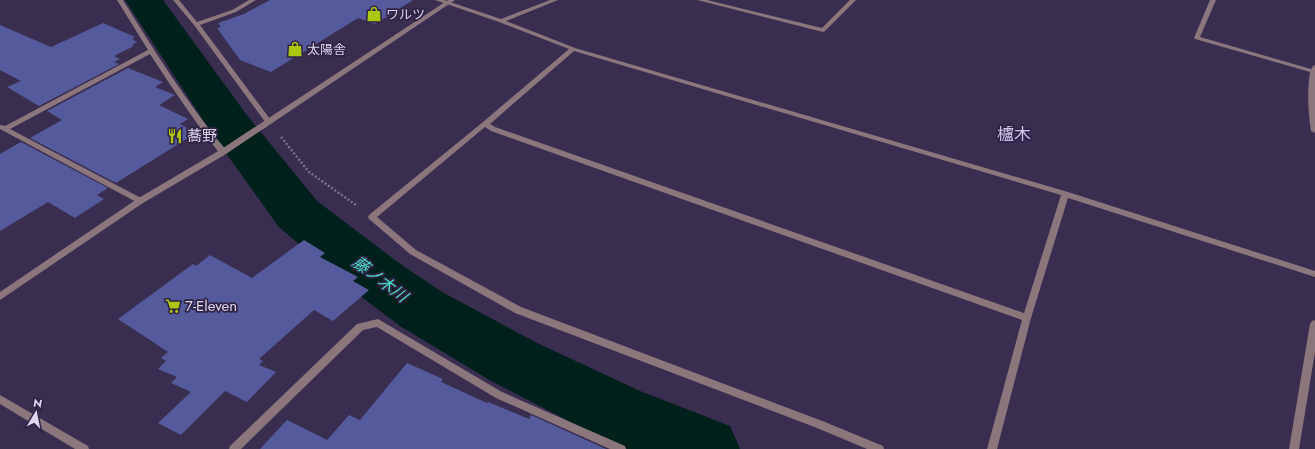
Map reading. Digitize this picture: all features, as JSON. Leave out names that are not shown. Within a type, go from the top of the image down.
[{"type":"street","points":[[120,0],[151,51],[209,135],[223,152]]},
{"type":"street","points":[[176,0],[196,24],[268,121]]},
{"type":"street","points":[[196,24],[234,11],[254,0]]},
{"type":"street","points":[[438,0],[450,2],[573,48],[1065,194],[1315,274]]},
{"type":"street","points":[[501,21],[555,0]]},
{"type":"street","points":[[700,0],[823,30],[853,0]]},
{"type":"street","points":[[1213,0],[1197,38],[1314,69],[1313,121],[1315,131]]},
{"type":"street","points":[[0,297],[140,201],[223,152],[450,2]]},
{"type":"street","points":[[573,48],[485,124],[372,217],[413,252],[518,310],[879,449]]},
{"type":"street","points":[[2,128],[151,51]]},
{"type":"street","points":[[485,124],[493,129],[1027,318]]},
{"type":"street","points":[[2,128],[140,201]]},
{"type":"street","points":[[992,449],[1027,318],[1065,194]]},
{"type":"street","points":[[234,449],[360,327],[378,323],[499,395],[621,449]]},
{"type":"street","points":[[1294,449],[1315,324]]},
{"type":"street","points":[[0,399],[84,449]]},
{"type":"path","points":[[268,121],[308,172],[372,217]]},
{"type":"building","points":[[270,0],[413,0],[375,24],[358,18],[271,72],[240,60],[217,28],[221,27],[218,23],[244,14]]},
{"type":"building","points":[[103,23],[135,37],[132,39],[137,42],[132,45],[134,46],[114,56],[120,59],[114,62],[119,64],[39,106],[7,87],[21,81],[0,70],[0,25],[51,47]]},
{"type":"building","points":[[128,68],[163,82],[155,87],[175,95],[159,105],[188,119],[180,124],[196,133],[116,183],[30,138],[62,120],[47,111]]},
{"type":"building","points":[[21,142],[108,188],[97,195],[104,199],[75,218],[48,202],[0,231],[0,154]]},
{"type":"building","points":[[304,240],[325,253],[320,257],[358,277],[353,281],[369,290],[333,321],[314,310],[259,359],[263,361],[259,365],[276,372],[247,402],[225,391],[181,435],[158,423],[191,392],[171,383],[177,377],[158,369],[166,361],[161,358],[168,352],[118,319],[193,264],[196,266],[210,255],[252,278]]},
{"type":"building","points":[[407,363],[443,379],[441,382],[487,403],[488,402],[529,419],[531,415],[606,449],[260,449],[287,420],[327,440],[349,415],[360,420]]},
{"type":"waterway","name":"藤ノ木川","points":[[144,0],[229,124],[298,214],[379,279],[421,309],[514,362],[616,412],[705,449]]},
{"type":"place","name":"ワルツ","points":[[374,14]]},
{"type":"place","name":"太陽舎","points":[[295,49]]},
{"type":"place","name":"蕎野","points":[[175,136]]},
{"type":"place","name":"7-Eleven","points":[[173,306]]},
{"type":"district","name":"櫨木","points":[[1014,134]]}]
